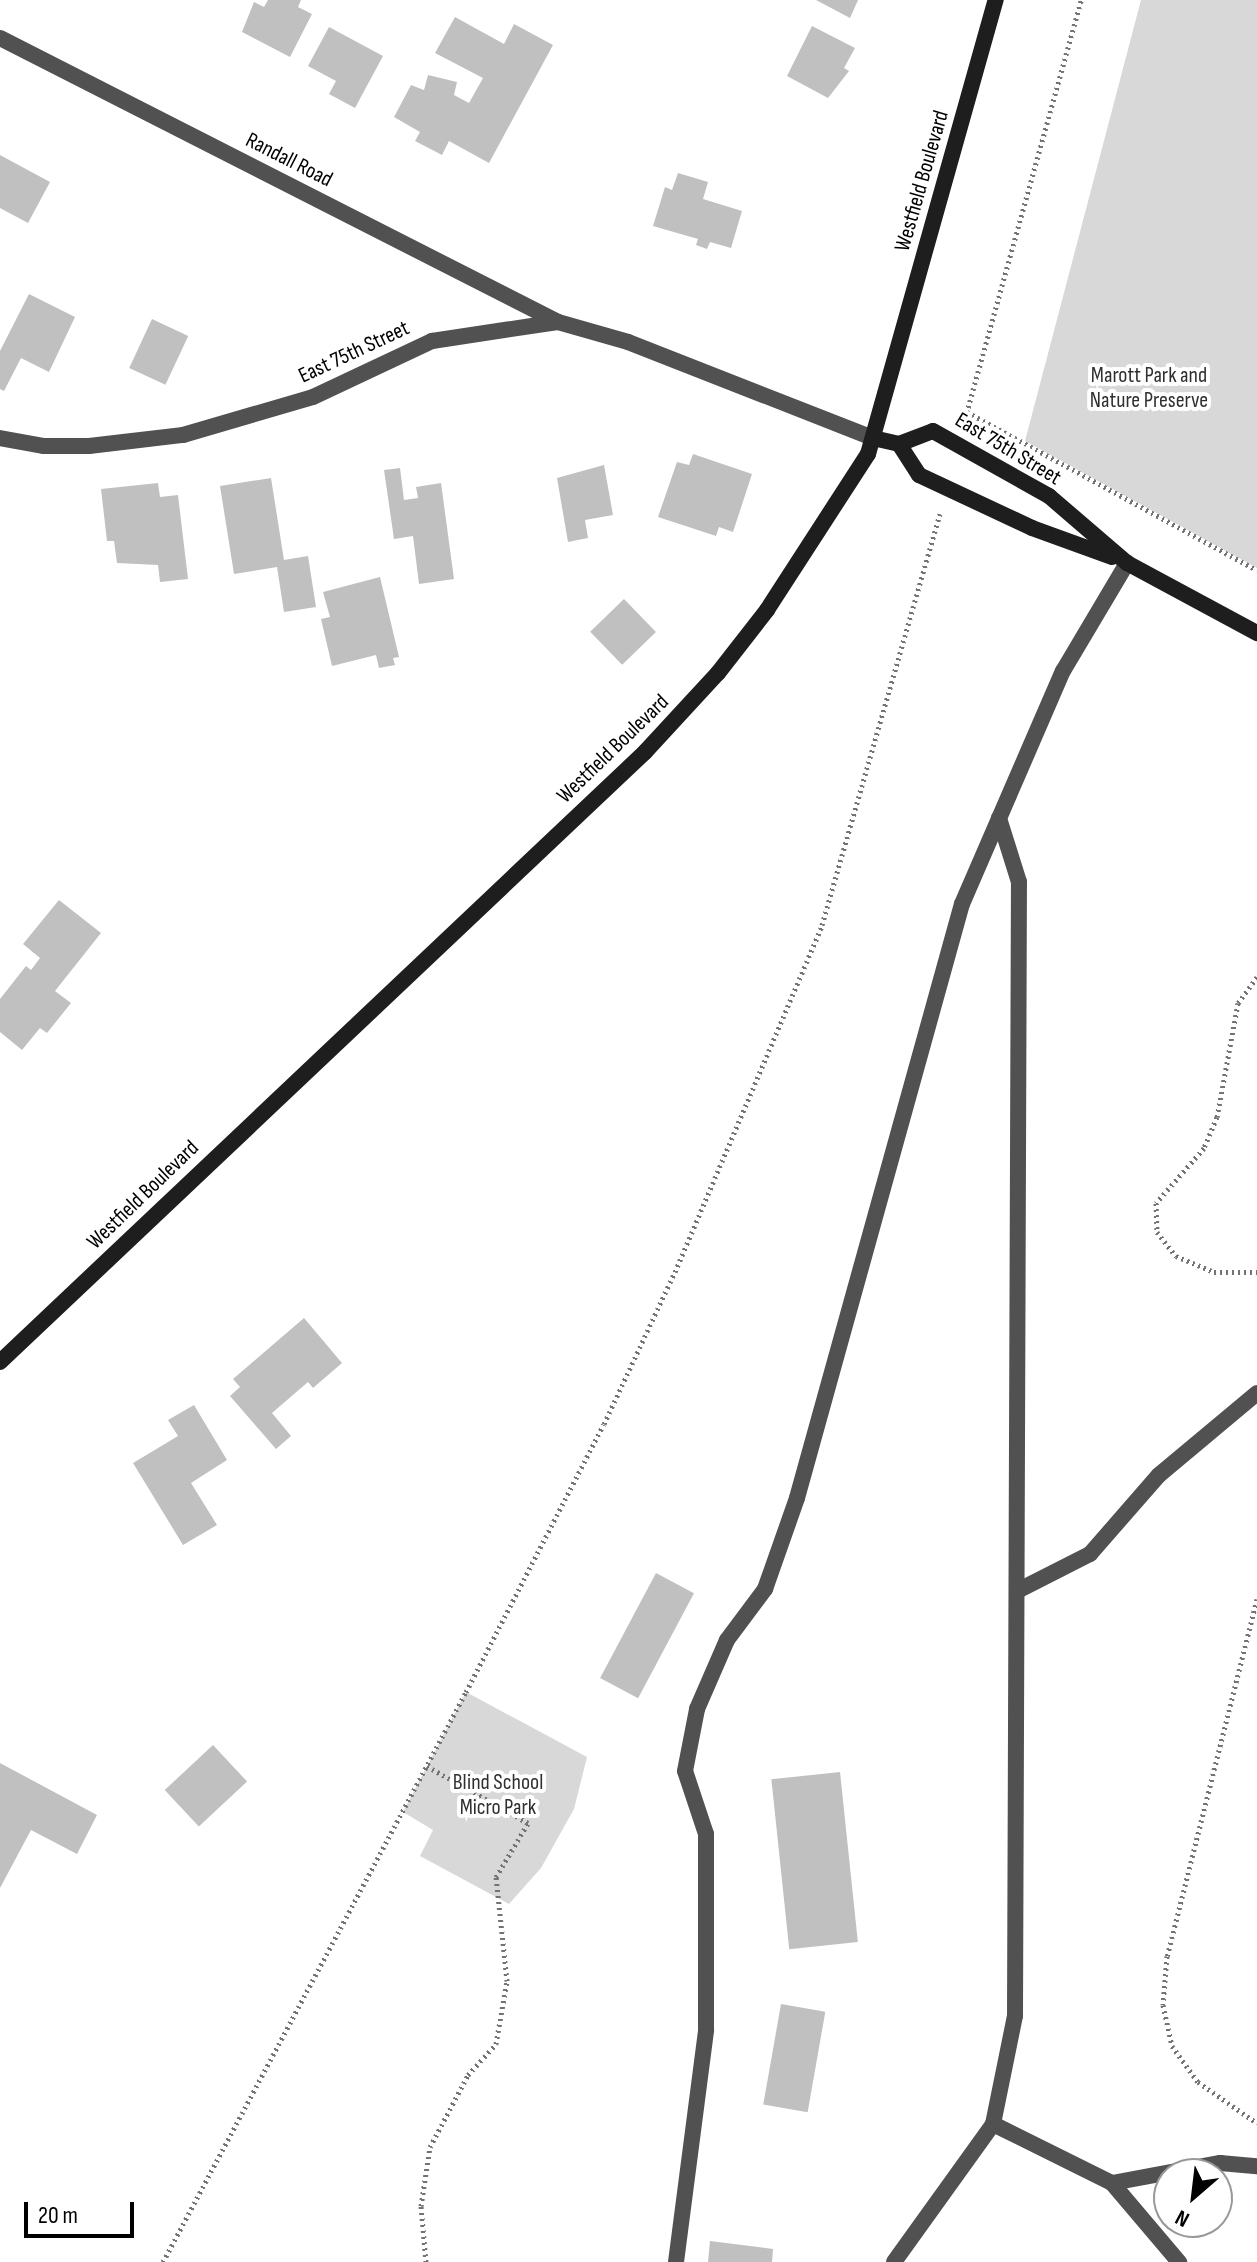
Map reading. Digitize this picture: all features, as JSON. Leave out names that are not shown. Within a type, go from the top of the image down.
[{"type":"street","name":"Westfield Boulevard","points":[[0,1362],[688,707],[775,598],[860,471],[873,438],[996,0]]},
{"type":"street","name":"Randall Road","points":[[0,38],[558,322]]},
{"type":"street","name":"East 75th Street","points":[[0,438],[89,446],[183,435],[313,397],[432,341],[558,322],[628,342],[873,438],[899,444],[933,431],[1049,496],[1125,562]]},
{"type":"street","name":"East 75th Street","points":[[899,444],[919,475],[1032,528],[1125,562],[1257,633]]},
{"type":"street","points":[[676,2262],[706,2030],[706,1834],[685,1771],[697,1709],[727,1640],[765,1589],[797,1498],[915,1060],[962,904],[1063,671],[1125,562]]},
{"type":"street","points":[[894,2262],[993,2124],[1015,2016],[1019,882],[999,818]]},
{"type":"street","points":[[1017,1591],[1090,1554],[1159,1475],[1257,1393]]},
{"type":"street","points":[[993,2124],[1112,2183],[1132,2200],[1179,2262]]},
{"type":"street","points":[[1112,2183],[1220,2163],[1257,2166]]},
{"type":"path","points":[[1081,0],[967,412],[1257,570]]},
{"type":"path","points":[[163,2262],[427,1766],[604,1424],[782,1026],[822,925],[941,511]]},
{"type":"path","points":[[1257,977],[1238,1003],[1217,1117],[1204,1148],[1156,1203],[1157,1232],[1176,1256],[1214,1272],[1257,1272]]},
{"type":"path","points":[[1257,1599],[1167,1956],[1163,2005],[1172,2046],[1198,2082],[1257,2123]]},
{"type":"path","points":[[426,2262],[421,2206],[430,2147],[468,2075],[496,2044],[507,1981],[496,1877],[528,1823],[427,1766]]},
{"type":"green space","name":"Marott Park and Nature Preserve","points":[[1141,0],[1257,0],[1257,568],[1025,441]]},
{"type":"green space","name":"Blind School Micro Park","points":[[466,1692],[587,1757],[574,1809],[541,1868],[509,1904],[420,1856],[433,1830],[403,1812]]},
{"type":"building","points":[[268,0],[301,0],[298,7],[312,14],[290,57],[242,32],[254,2],[264,7]]},
{"type":"building","points":[[816,0],[858,0],[850,18]]},
{"type":"building","points":[[455,17],[504,44],[514,24],[553,45],[489,163],[449,141],[442,155],[415,141],[420,132],[394,117],[411,85],[424,90],[428,75],[457,82],[454,95],[469,103],[483,78],[435,53]]},
{"type":"building","points":[[812,26],[855,48],[844,68],[849,71],[828,98],[787,76]]},
{"type":"building","points":[[329,27],[383,56],[355,108],[329,94],[336,81],[308,66]]},
{"type":"building","points":[[0,155],[50,182],[28,223],[0,208]]},
{"type":"building","points":[[678,173],[708,182],[703,199],[742,211],[731,248],[710,242],[707,249],[696,245],[698,239],[653,226],[665,187],[672,190]]},
{"type":"building","points":[[29,294],[75,317],[49,372],[21,358],[4,391],[0,389],[0,351]]},
{"type":"building","points":[[152,319],[188,336],[165,385],[129,368]]},
{"type":"building","points":[[693,454],[752,474],[733,532],[719,527],[716,536],[658,517],[677,462],[689,465]]},
{"type":"building","points":[[604,465],[613,515],[585,520],[588,538],[568,542],[557,478]]},
{"type":"building","points":[[400,468],[404,500],[418,498],[416,487],[441,483],[454,579],[419,584],[413,536],[394,539],[384,470]]},
{"type":"building","points":[[271,478],[284,560],[308,556],[316,607],[284,612],[277,567],[234,574],[220,486]]},
{"type":"building","points":[[158,483],[160,497],[178,495],[188,579],[160,582],[158,565],[117,563],[114,541],[107,541],[101,489]]},
{"type":"building","points":[[380,577],[399,657],[393,658],[395,665],[379,668],[376,655],[332,666],[321,619],[330,617],[323,592]]},
{"type":"building","points":[[624,599],[656,632],[622,665],[590,632]]},
{"type":"building","points":[[59,900],[101,933],[55,991],[71,1003],[47,1033],[40,1028],[22,1050],[0,1032],[0,999],[26,966],[31,970],[40,958],[23,944]]},
{"type":"building","points":[[304,1318],[342,1363],[313,1388],[308,1382],[272,1413],[291,1436],[276,1449],[230,1396],[240,1387],[233,1379]]},
{"type":"building","points":[[194,1405],[227,1460],[191,1483],[217,1525],[183,1545],[133,1463],[178,1436],[168,1420]]},
{"type":"building","points":[[656,1573],[694,1593],[638,1698],[600,1678]]},
{"type":"building","points":[[213,1745],[247,1782],[199,1827],[165,1790]]},
{"type":"building","points":[[0,1763],[97,1815],[77,1854],[31,1830],[0,1888]]},
{"type":"building","points":[[840,1772],[858,1942],[789,1949],[771,1779]]},
{"type":"building","points":[[781,2004],[825,2012],[808,2112],[763,2104]]},
{"type":"building","points":[[710,2241],[773,2249],[772,2262],[708,2262]]}]
